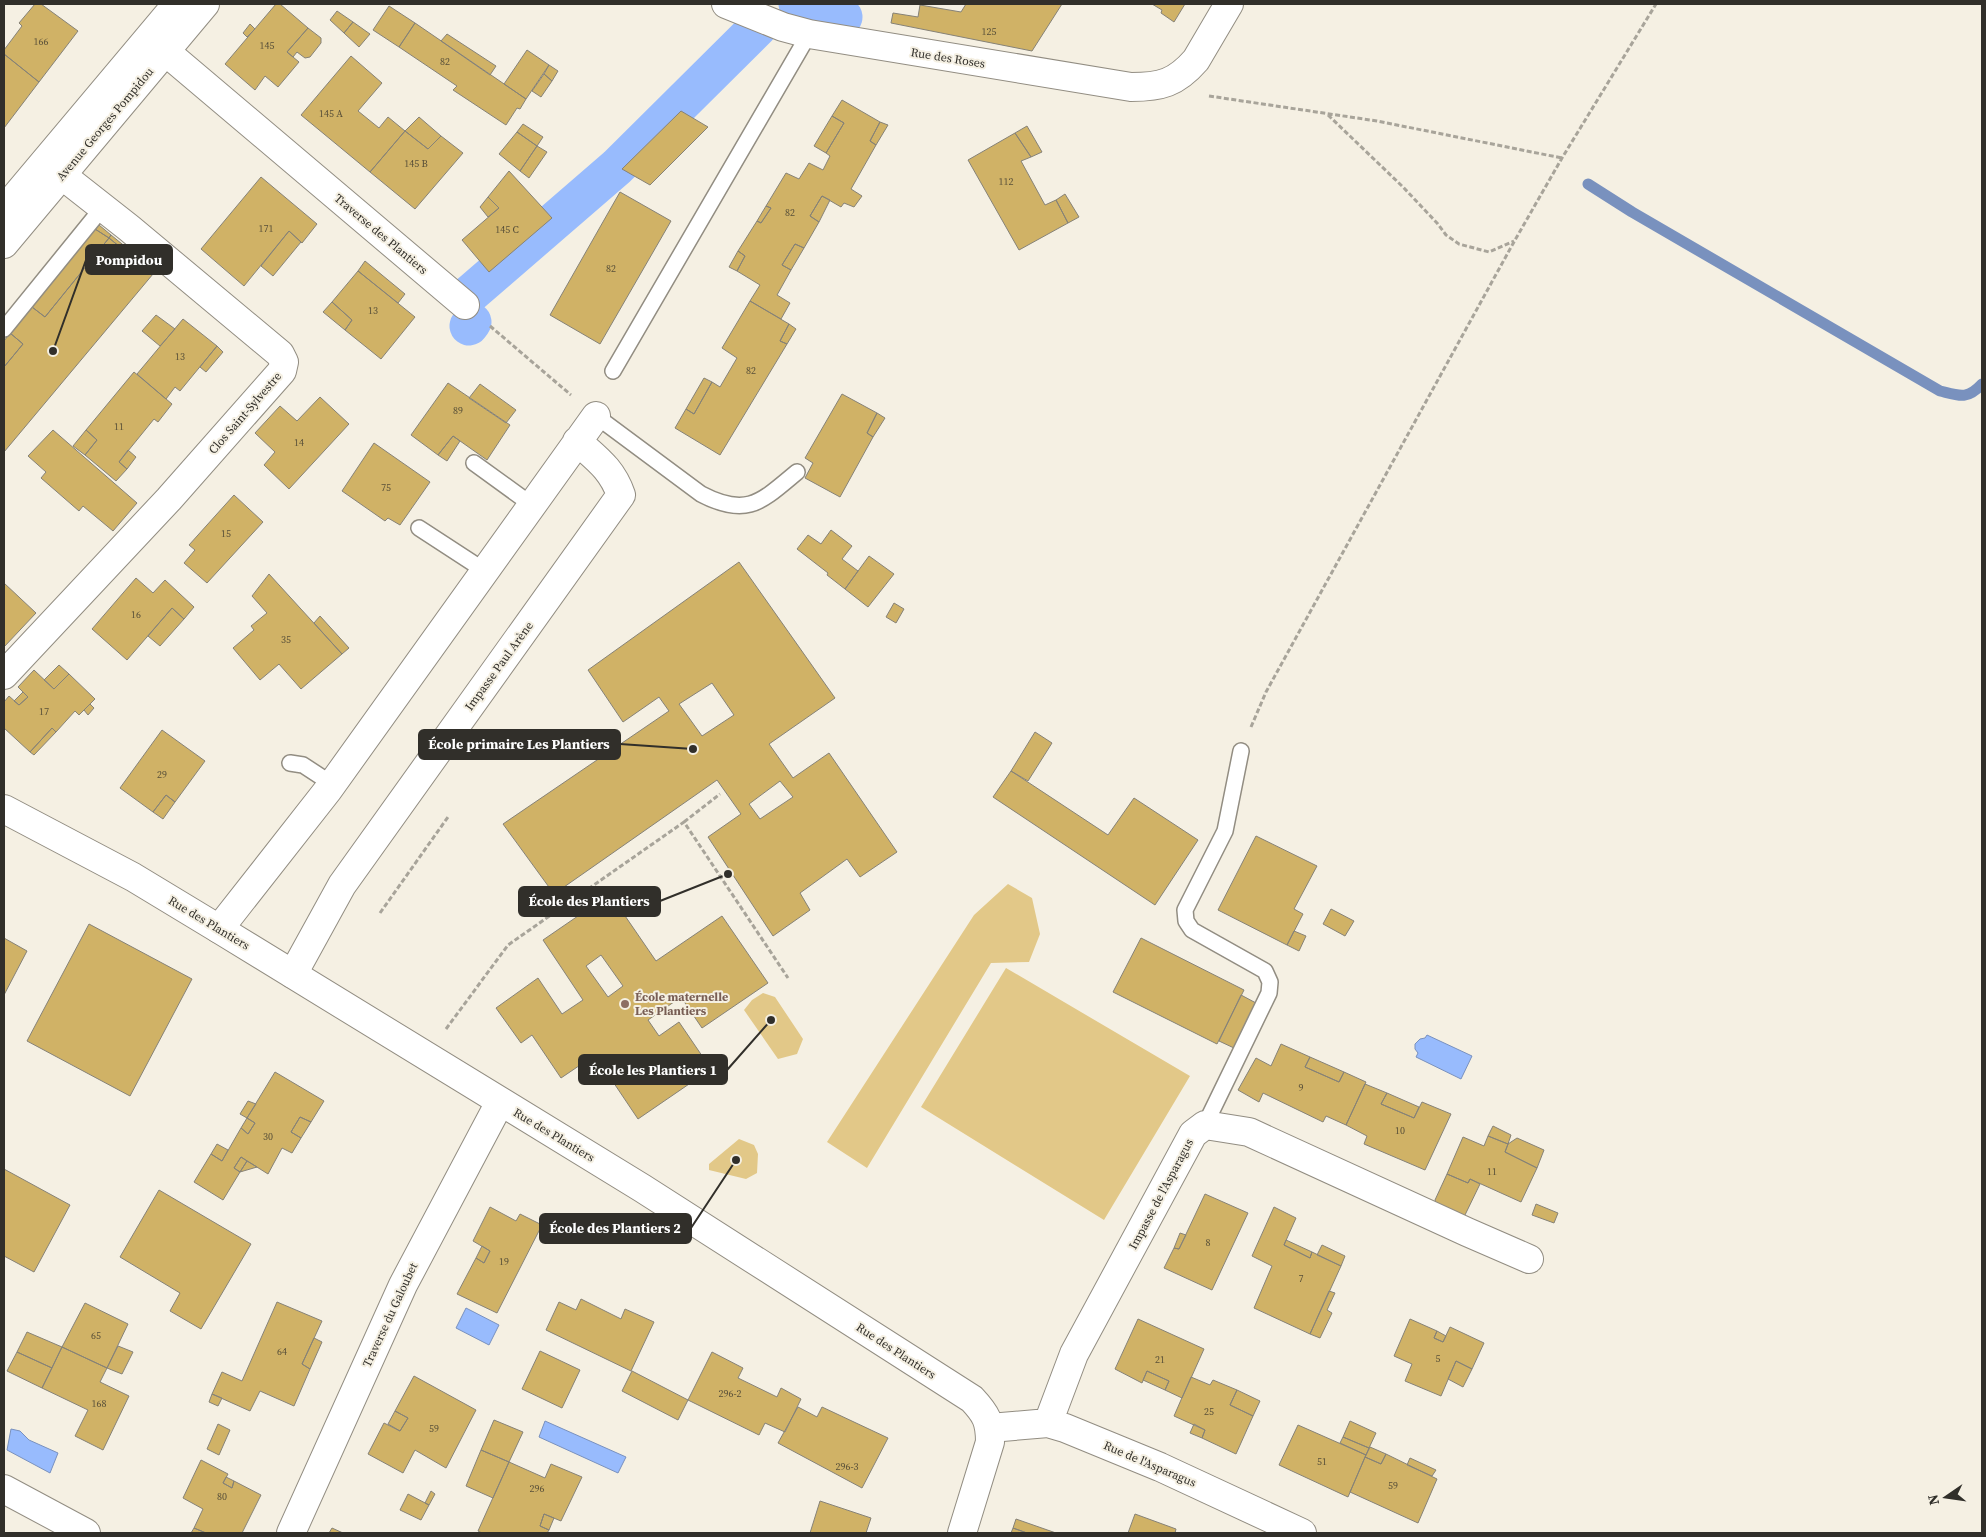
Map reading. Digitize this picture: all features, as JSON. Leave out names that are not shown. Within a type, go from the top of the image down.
[{"type":"street","name":"Rue des Roses","points":[[726,4],[783,27],[808,34],[1131,87],[1164,84]]},
{"type":"street","points":[[1164,84],[1196,60],[1229,4]]},
{"type":"street","name":"Avenue Georges Pompidou","points":[[8,197],[53,168],[166,52],[185,7]]},
{"type":"street","name":"Avenue Georges Pompidou","points":[[4,244],[53,168],[185,7]]},
{"type":"street","name":"Traverse des Plantiers","points":[[166,52],[465,305]]},
{"type":"street","name":"Clos Saint-Sylvestre","points":[[4,675],[169,499],[282,371],[284,362],[280,354],[103,207],[53,168]]},
{"type":"street","points":[[219,928],[330,787],[596,416]]},
{"type":"street","name":"Impasse Paul Arène","points":[[293,974],[342,885],[621,495],[616,480],[605,466],[577,442]]},
{"type":"street","name":"Rue des Plantiers","points":[[4,809],[133,877],[219,928],[649,1193],[972,1399],[984,1411],[990,1428]]},
{"type":"street","name":"Traverse du Galoubet","points":[[291,1533],[402,1285],[500,1102]]},
{"type":"street","points":[[1205,1125],[1249,1132],[1529,1259]]},
{"type":"street","name":"Impasse de l'Asparagus","points":[[1048,1422],[1074,1354],[1193,1134],[1205,1125]]},
{"type":"street","name":"Rue de l'Asparagus","points":[[990,1428],[1048,1422],[1160,1467],[1302,1533]]},
{"type":"street","points":[[962,1533],[990,1442],[990,1428]]},
{"type":"street","points":[[4,1489],[86,1533]]},
{"type":"lane","points":[[613,371],[808,34]]},
{"type":"lane","points":[[4,329],[103,207]]},
{"type":"lane","points":[[596,416],[701,494],[719,504],[741,506],[758,503],[796,472]]},
{"type":"lane","points":[[474,463],[532,505]]},
{"type":"lane","points":[[419,528],[485,571]]},
{"type":"lane","points":[[1205,1125],[1269,993],[1270,982],[1265,971],[1192,930],[1186,921],[1185,910],[1225,831],[1241,750]]},
{"type":"lane","points":[[290,763],[303,765],[330,787]]},
{"type":"path","points":[[1241,750],[1266,692],[1515,240],[1562,158],[1656,4]]},
{"type":"path","points":[[1164,84],[1328,115],[1377,121],[1562,158]]},
{"type":"path","points":[[1328,115],[1437,222],[1446,235],[1459,244],[1489,252],[1515,240]]},
{"type":"path","points":[[465,305],[596,416]]},
{"type":"path","points":[[444,1032],[508,945],[684,822],[720,794]]},
{"type":"path","points":[[380,913],[448,817]]},
{"type":"path","points":[[684,822],[788,978]]},
{"type":"shaded area","points":[[1008,884],[1032,898],[1040,934],[1029,962],[991,963],[867,1168],[827,1142],[974,915]]},
{"type":"shaded area","points":[[1006,968],[1190,1076],[1104,1220],[921,1107]]},
{"type":"shaded area","points":[[763,993],[775,997],[803,1039],[797,1054],[778,1059],[744,1010],[752,1000]]},
{"type":"shaded area","points":[[739,1139],[754,1145],[758,1154],[757,1173],[746,1179],[709,1170],[709,1164]]},
{"type":"water","points":[[1427,1035],[1472,1056],[1461,1079],[1416,1057],[1418,1053],[1415,1049],[1415,1044]]},
{"type":"water","points":[[466,1308],[499,1325],[489,1345],[456,1328]]},
{"type":"water","points":[[545,1421],[626,1457],[618,1473],[539,1437]]},
{"type":"water","points":[[11,1429],[20,1431],[29,1440],[58,1453],[50,1473],[7,1450]]},
{"type":"building","points":[[35,4],[41,4],[78,31],[39,82],[4,54],[4,50],[22,26],[19,23]]},
{"type":"building","points":[[276,4],[280,4],[308,28],[287,52],[299,62],[278,87],[265,76],[255,90],[225,64]]},
{"type":"building","points":[[966,4],[1062,4],[1032,51],[891,23],[893,13],[918,17],[920,5],[961,12]]},
{"type":"building","points":[[1152,4],[1185,4],[1174,22],[1161,13],[1162,10]]},
{"type":"building","points":[[389,6],[415,23],[399,47],[373,30]]},
{"type":"building","points":[[337,11],[353,22],[344,33],[330,20]]},
{"type":"building","points":[[353,22],[370,34],[359,47],[344,33]]},
{"type":"building","points":[[415,23],[526,99],[520,109],[517,108],[506,125],[453,90],[457,86],[399,47]]},
{"type":"building","points":[[250,24],[255,29],[247,37],[243,33]]},
{"type":"building","points":[[308,28],[321,38],[321,43],[310,57],[305,58],[297,52],[293,57],[287,52]]},
{"type":"building","points":[[447,34],[496,66],[490,75],[441,41]]},
{"type":"building","points":[[527,50],[549,65],[526,99],[504,84]]},
{"type":"building","points":[[4,54],[39,82],[4,128]]},
{"type":"building","points":[[351,56],[382,83],[358,111],[379,128],[388,117],[405,131],[370,172],[301,115]]},
{"type":"building","points":[[549,65],[558,71],[552,81],[544,74]]},
{"type":"building","points":[[544,74],[552,81],[541,97],[532,91]]},
{"type":"building","points":[[842,100],[880,122],[870,141],[876,145],[851,189],[862,196],[854,207],[844,203],[841,207],[822,196],[810,216],[819,222],[804,248],[795,244],[782,265],[791,270],[777,295],[790,303],[781,319],[750,301],[760,285],[737,271],[745,256],[738,251],[757,221],[761,223],[771,208],[766,206],[786,173],[799,179],[809,163],[823,170],[830,156],[826,153],[844,123],[832,116]]},
{"type":"building","points":[[681,111],[708,127],[650,185],[622,169]]},
{"type":"building","points":[[832,116],[844,123],[826,153],[814,146]]},
{"type":"building","points":[[419,117],[441,136],[428,149],[405,131]]},
{"type":"building","points":[[880,122],[888,125],[876,145],[870,141]]},
{"type":"building","points":[[523,124],[543,137],[537,146],[517,132]]},
{"type":"building","points":[[1027,126],[1042,152],[1031,157],[1015,133]]},
{"type":"building","points":[[405,131],[428,149],[441,136],[463,153],[415,209],[370,172]]},
{"type":"building","points":[[517,132],[537,146],[520,171],[499,154]]},
{"type":"building","points":[[1015,133],[1031,157],[1021,161],[1045,205],[1056,200],[1068,223],[1019,250],[968,160]]},
{"type":"building","points":[[537,146],[547,152],[529,178],[520,171]]},
{"type":"building","points":[[509,171],[552,218],[489,272],[462,240],[499,208],[488,197]]},
{"type":"building","points":[[261,177],[317,224],[302,243],[289,231],[244,286],[201,249]]},
{"type":"building","points":[[620,192],[671,221],[600,344],[550,315]]},
{"type":"building","points":[[1065,194],[1079,217],[1068,223],[1056,200]]},
{"type":"building","points":[[822,196],[830,200],[819,222],[810,216]]},
{"type":"building","points":[[488,197],[499,208],[488,217],[480,207]]},
{"type":"building","points":[[766,206],[771,208],[761,223],[757,221]]},
{"type":"building","points":[[99,225],[111,235],[109,238],[95,229]]},
{"type":"building","points":[[95,229],[109,238],[45,317],[32,307]]},
{"type":"building","points":[[289,231],[301,242],[273,276],[261,266]]},
{"type":"building","points":[[111,235],[155,271],[153,274],[109,238]]},
{"type":"building","points":[[109,238],[153,274],[4,452],[4,367],[23,344],[10,333],[32,307],[45,317]]},
{"type":"building","points":[[795,244],[804,248],[791,270],[782,265]]},
{"type":"building","points":[[738,251],[745,256],[737,271],[729,267]]},
{"type":"building","points":[[365,261],[405,294],[398,303],[358,271]]},
{"type":"building","points":[[358,271],[415,317],[381,359],[345,330],[352,320],[332,302]]},
{"type":"building","points":[[750,301],[789,324],[780,341],[787,344],[720,455],[675,428],[686,409],[694,414],[712,382],[720,387],[737,358],[722,348]]},
{"type":"building","points":[[332,302],[352,320],[345,330],[323,312]]},
{"type":"building","points":[[156,315],[175,329],[160,346],[142,331]]},
{"type":"building","points":[[183,319],[217,346],[180,391],[175,387],[166,399],[137,374]]},
{"type":"building","points":[[789,324],[796,329],[787,344],[780,341]]},
{"type":"building","points":[[10,333],[23,344],[4,367],[4,341]]},
{"type":"building","points":[[217,346],[223,352],[206,372],[200,367]]},
{"type":"building","points":[[134,372],[172,404],[158,422],[154,419],[119,462],[127,469],[116,481],[85,455],[97,440],[86,430]]},
{"type":"building","points":[[704,378],[712,382],[694,414],[686,409]]},
{"type":"building","points":[[448,383],[510,425],[487,460],[453,436],[438,455],[411,435]]},
{"type":"building","points":[[480,384],[516,410],[506,423],[469,398]]},
{"type":"building","points":[[842,394],[877,413],[867,433],[873,437],[840,497],[805,478],[813,463],[805,458]]},
{"type":"building","points":[[320,397],[349,424],[289,489],[264,465],[275,452],[255,433],[280,406],[297,421]]},
{"type":"building","points":[[877,413],[885,418],[873,437],[867,433]]},
{"type":"building","points":[[53,430],[137,503],[113,531],[83,506],[79,511],[41,478],[46,472],[28,456]]},
{"type":"building","points":[[86,430],[97,440],[85,455],[73,446]]},
{"type":"building","points":[[453,436],[460,441],[447,461],[438,455]]},
{"type":"building","points":[[374,443],[430,482],[400,525],[388,518],[385,521],[342,491]]},
{"type":"building","points":[[128,450],[136,457],[127,469],[119,462]]},
{"type":"building","points":[[234,495],[263,522],[207,583],[184,563],[195,550],[189,545]]},
{"type":"building","points":[[831,530],[852,546],[842,559],[858,571],[845,589],[797,549],[808,535],[821,544]]},
{"type":"building","points":[[869,556],[894,574],[868,607],[845,589]]},
{"type":"building","points":[[739,562],[835,698],[769,744],[793,778],[829,753],[897,852],[860,877],[847,859],[800,893],[810,910],[773,936],[708,837],[741,814],[717,780],[554,894],[503,824],[669,711],[659,697],[623,722],[588,670]],"holes":[[[712,683],[734,715],[702,736],[679,704]],[[780,781],[793,797],[760,819],[749,804]]]},
{"type":"building","points":[[269,574],[342,654],[301,689],[279,664],[260,680],[233,648],[254,630],[251,626],[267,613],[252,596]]},
{"type":"building","points":[[136,578],[153,593],[165,580],[194,607],[184,619],[172,608],[127,660],[92,629]]},
{"type":"building","points":[[4,583],[36,613],[4,647]]},
{"type":"building","points":[[894,603],[904,609],[896,623],[886,617]]},
{"type":"building","points":[[172,608],[184,619],[160,646],[148,636]]},
{"type":"building","points":[[320,616],[349,648],[342,654],[314,623]]},
{"type":"building","points":[[59,665],[69,674],[54,689],[44,680]]},
{"type":"building","points":[[34,670],[54,689],[69,674],[95,699],[79,715],[75,711],[56,732],[52,728],[30,752],[4,728],[4,702],[9,696],[19,705],[28,697],[18,687]]},
{"type":"building","points":[[23,692],[28,697],[19,705],[14,701]]},
{"type":"building","points":[[90,704],[94,708],[88,715],[84,710]]},
{"type":"building","points":[[52,728],[56,732],[34,755],[30,752]]},
{"type":"building","points":[[162,730],[205,761],[175,802],[166,795],[153,812],[120,788]]},
{"type":"building","points":[[1035,732],[1052,743],[1028,781],[1011,771]]},
{"type":"building","points":[[1011,771],[1108,835],[1134,798],[1198,840],[1155,905],[993,797]]},
{"type":"building","points":[[166,795],[175,802],[163,819],[153,812]]},
{"type":"building","points":[[1256,836],[1317,866],[1294,909],[1303,914],[1287,945],[1218,910]]},
{"type":"building","name":"École maternelle Les Plantiers","points":[[610,894],[656,961],[722,916],[768,983],[702,1028],[681,997],[648,1020],[659,1036],[679,1022],[711,1069],[638,1119],[595,1055],[561,1078],[532,1035],[521,1043],[496,1008],[538,978],[562,1014],[583,1000],[543,940]],"holes":[[[601,955],[623,986],[608,997],[586,966]]]},
{"type":"building","points":[[1331,909],[1354,921],[1345,936],[1323,924]]},
{"type":"building","points":[[89,924],[192,979],[130,1096],[27,1041]]},
{"type":"building","points":[[1294,931],[1306,936],[1299,951],[1287,945]]},
{"type":"building","points":[[4,938],[27,951],[4,995]]},
{"type":"building","points":[[1141,938],[1244,990],[1217,1044],[1113,992]]},
{"type":"building","points":[[1241,995],[1256,1003],[1234,1048],[1219,1041]]},
{"type":"building","points":[[1281,1044],[1310,1057],[1305,1067],[1339,1082],[1344,1072],[1366,1082],[1346,1125],[1326,1116],[1323,1122],[1263,1093],[1259,1102],[1238,1090],[1256,1058],[1271,1066]]},
{"type":"building","points":[[1310,1057],[1344,1072],[1339,1082],[1305,1067]]},
{"type":"building","points":[[275,1072],[324,1101],[311,1122],[300,1117],[291,1132],[301,1138],[292,1153],[282,1148],[268,1174],[241,1157],[234,1168],[240,1172],[223,1200],[194,1182],[211,1154],[222,1161],[241,1128],[248,1134],[255,1123],[247,1118]]},
{"type":"building","points":[[1365,1084],[1387,1093],[1381,1104],[1414,1118],[1422,1102],[1451,1114],[1425,1170],[1364,1144],[1367,1136],[1346,1125]]},
{"type":"building","points":[[1387,1093],[1419,1107],[1414,1118],[1381,1104]]},
{"type":"building","points":[[248,1101],[256,1104],[247,1118],[240,1114]]},
{"type":"building","points":[[300,1117],[311,1122],[301,1138],[291,1132]]},
{"type":"building","points":[[247,1118],[255,1123],[248,1134],[241,1128]]},
{"type":"building","points":[[1493,1126],[1511,1135],[1508,1144],[1488,1136]]},
{"type":"building","points":[[1488,1136],[1508,1144],[1505,1152],[1537,1168],[1521,1202],[1470,1179],[1468,1183],[1447,1174],[1463,1137],[1484,1146]]},
{"type":"building","points":[[1517,1138],[1544,1150],[1537,1168],[1505,1152],[1508,1144]]},
{"type":"building","points":[[217,1144],[228,1150],[222,1161],[211,1154]]},
{"type":"building","points":[[241,1157],[247,1161],[240,1172],[234,1168]]},
{"type":"building","points":[[247,1161],[257,1167],[240,1172]]},
{"type":"building","points":[[4,1169],[70,1205],[34,1272],[4,1256]]},
{"type":"building","points":[[1447,1174],[1468,1183],[1470,1179],[1480,1184],[1464,1217],[1436,1204],[1435,1200]]},
{"type":"building","points":[[159,1190],[251,1244],[201,1329],[170,1311],[180,1293],[120,1257]]},
{"type":"building","points":[[1205,1194],[1248,1213],[1212,1290],[1164,1268],[1174,1248],[1179,1249]]},
{"type":"building","points":[[1536,1204],[1558,1213],[1554,1223],[1532,1215]]},
{"type":"building","points":[[490,1207],[516,1221],[520,1214],[542,1225],[497,1313],[457,1294],[476,1258],[484,1263],[490,1251],[473,1241]]},
{"type":"building","points":[[1274,1207],[1296,1218],[1284,1245],[1310,1258],[1312,1252],[1341,1266],[1310,1334],[1254,1308],[1272,1266],[1252,1256]]},
{"type":"building","points":[[1180,1233],[1186,1235],[1179,1249],[1174,1248]]},
{"type":"building","points":[[1286,1240],[1312,1252],[1310,1258],[1284,1245]]},
{"type":"building","points":[[1322,1245],[1345,1256],[1341,1266],[1317,1255]]},
{"type":"building","points":[[482,1246],[490,1251],[484,1263],[476,1258]]},
{"type":"building","points":[[1329,1291],[1335,1293],[1327,1310],[1332,1313],[1320,1338],[1310,1334]]},
{"type":"building","points":[[581,1299],[621,1319],[625,1309],[654,1322],[631,1371],[546,1330],[559,1302],[576,1310]]},
{"type":"building","points":[[277,1302],[322,1321],[302,1364],[310,1369],[294,1406],[260,1391],[250,1411],[212,1394],[222,1372],[242,1381]]},
{"type":"building","points":[[85,1303],[128,1324],[107,1368],[62,1347]]},
{"type":"building","points":[[1138,1319],[1204,1349],[1182,1398],[1165,1390],[1169,1381],[1147,1371],[1142,1383],[1115,1369]]},
{"type":"building","points":[[1410,1319],[1437,1331],[1434,1338],[1443,1342],[1450,1327],[1484,1343],[1472,1369],[1456,1361],[1441,1396],[1405,1381],[1412,1364],[1394,1356]]},
{"type":"building","points":[[1437,1331],[1446,1336],[1443,1342],[1434,1338]]},
{"type":"building","points":[[27,1332],[62,1347],[52,1368],[17,1352]]},
{"type":"building","points":[[314,1338],[322,1342],[310,1369],[302,1364]]},
{"type":"building","points":[[118,1346],[133,1352],[122,1374],[107,1368]]},
{"type":"building","points":[[62,1347],[107,1368],[100,1382],[129,1396],[103,1450],[75,1436],[88,1410],[42,1388]]},
{"type":"building","points":[[540,1351],[580,1370],[562,1408],[522,1389]]},
{"type":"building","points":[[17,1352],[52,1368],[42,1388],[7,1371]]},
{"type":"building","points":[[712,1352],[743,1368],[738,1378],[777,1397],[781,1388],[801,1399],[785,1432],[765,1423],[759,1435],[688,1400]]},
{"type":"building","points":[[1456,1361],[1472,1369],[1463,1387],[1448,1379]]},
{"type":"building","points":[[632,1371],[688,1400],[678,1420],[622,1391]]},
{"type":"building","points":[[1147,1371],[1169,1381],[1165,1390],[1143,1380]]},
{"type":"building","points":[[414,1376],[476,1410],[446,1468],[415,1450],[403,1473],[368,1454],[384,1423],[400,1431],[408,1418],[395,1411]]},
{"type":"building","points":[[1191,1377],[1210,1385],[1213,1380],[1237,1390],[1230,1405],[1253,1416],[1236,1454],[1202,1438],[1205,1430],[1174,1416]]},
{"type":"building","points":[[1237,1390],[1260,1401],[1253,1416],[1230,1405]]},
{"type":"building","points":[[212,1394],[222,1398],[218,1406],[209,1402]]},
{"type":"building","points":[[798,1407],[817,1417],[822,1407],[888,1438],[862,1488],[778,1443]]},
{"type":"building","points":[[395,1411],[408,1418],[400,1431],[388,1424]]},
{"type":"building","points":[[494,1420],[523,1432],[509,1462],[481,1450]]},
{"type":"building","points":[[1350,1421],[1376,1433],[1369,1448],[1343,1437]]},
{"type":"building","points":[[218,1424],[230,1430],[219,1455],[207,1449]]},
{"type":"building","points":[[1194,1424],[1205,1430],[1202,1438],[1190,1433]]},
{"type":"building","points":[[1298,1425],[1366,1455],[1348,1497],[1279,1465]]},
{"type":"building","points":[[1343,1437],[1369,1448],[1366,1455],[1340,1443]]},
{"type":"building","points":[[1370,1447],[1386,1454],[1381,1464],[1365,1457]]},
{"type":"building","points":[[481,1450],[509,1462],[493,1498],[466,1486]]},
{"type":"building","points":[[1386,1454],[1437,1479],[1418,1523],[1350,1492],[1365,1457],[1381,1464]]},
{"type":"building","points":[[1410,1458],[1436,1470],[1432,1476],[1407,1465]]},
{"type":"building","points":[[201,1460],[228,1474],[223,1483],[232,1488],[234,1481],[261,1495],[242,1533],[206,1533],[194,1528],[203,1509],[183,1498]]},
{"type":"building","points":[[509,1462],[545,1478],[551,1464],[582,1477],[561,1521],[544,1514],[540,1526],[549,1530],[547,1533],[482,1533],[478,1531]]},
{"type":"building","points":[[226,1477],[234,1481],[232,1488],[223,1483]]},
{"type":"building","points":[[431,1491],[435,1494],[429,1505],[425,1503]]},
{"type":"building","points":[[408,1494],[429,1505],[421,1520],[400,1510]]},
{"type":"building","points":[[820,1501],[871,1518],[866,1533],[810,1533]]},
{"type":"building","points":[[544,1514],[554,1518],[549,1530],[540,1526]]},
{"type":"building","points":[[1135,1514],[1176,1529],[1175,1533],[1128,1533]]},
{"type":"building","points":[[1016,1519],[1056,1533],[1027,1533],[1013,1528]]},
{"type":"building","points":[[194,1528],[206,1533],[191,1533]]},
{"type":"building","points":[[332,1528],[343,1533],[329,1533]]},
{"type":"building","points":[[1013,1528],[1027,1533],[1011,1533]]},
{"type":"waterway","points":[[798,4],[843,17]]},
{"type":"waterway","points":[[470,294],[617,167],[758,27]]},
{"type":"waterway","points":[[1588,184],[1632,212],[1940,391],[1967,395],[1982,384]]},
{"type":"waterway","points":[[469,326],[472,322]]},
{"type":"place","name":"Pompidou","points":[[53,351]]},
{"type":"place","name":"École primaire Les Plantiers","points":[[693,749]]},
{"type":"place","name":"École des Plantiers","points":[[728,874]]},
{"type":"place","name":"École maternelle Les Plantiers","points":[[625,1004]]},
{"type":"place","name":"École les Plantiers 1","points":[[771,1020]]},
{"type":"place","name":"École des Plantiers 2","points":[[736,1160]]}]
